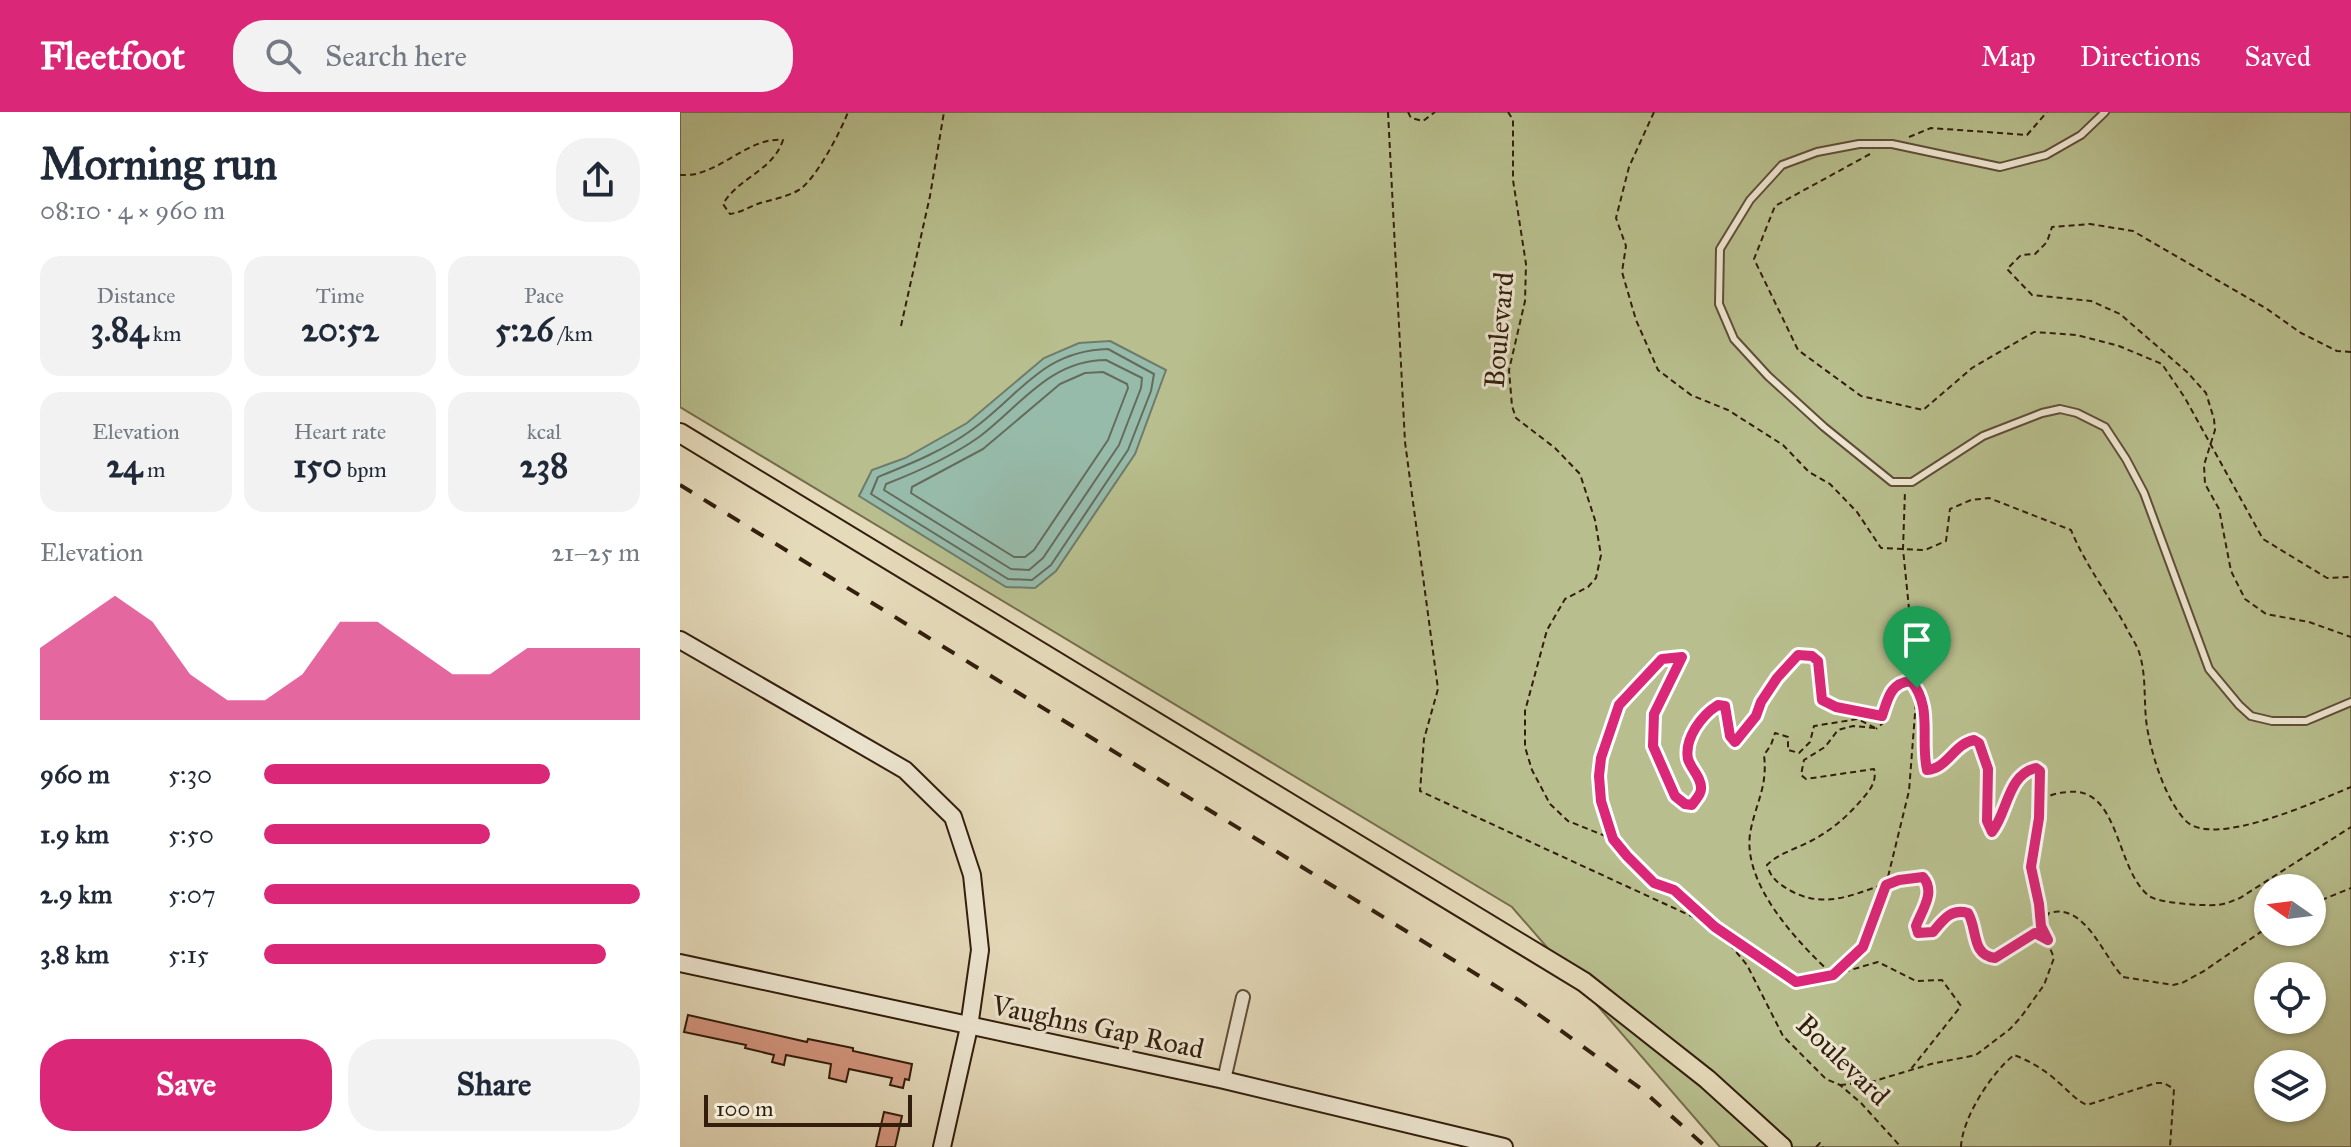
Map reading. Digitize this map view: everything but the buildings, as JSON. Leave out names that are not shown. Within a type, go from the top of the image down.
[{"type":"main road","points":[[680,433],[1584,982],[1707,1079],[1782,1147]]},
{"type":"street","points":[[680,640],[905,770],[953,817],[972,875],[980,950],[969,1027],[942,1147]]},
{"type":"street","name":"Vaughns Gap Road","points":[[680,963],[1224,1080],[1504,1147]]},
{"type":"street","points":[[1224,1080],[1243,997]]},
{"type":"lane","points":[[2105,112],[2081,135],[2046,155],[2000,167],[1892,144],[1859,144],[1817,152],[1782,165],[1750,200],[1720,249],[1719,304],[1734,339],[1768,376],[1892,482],[1912,482],[1983,436],[2060,409],[2077,413],[2105,427],[2144,493],[2209,669],[2239,705],[2251,716],[2262,719],[2306,721],[2351,702]]},
{"type":"path","points":[[680,175],[699,174],[760,142],[783,140],[771,162],[730,192],[723,204],[730,214],[743,212],[797,191],[807,184],[821,165],[848,112]]},
{"type":"path","points":[[901,326],[930,196],[944,112]]},
{"type":"path","points":[[1388,112],[1405,442],[1438,689],[1424,739],[1420,791],[1715,927],[1796,982],[1878,962],[1916,981],[1942,980],[1961,1006],[1910,1070]]},
{"type":"path","points":[[1408,112],[1411,118],[1423,121],[1435,112]]},
{"type":"path","name":"Boulevard","points":[[1508,112],[1513,120],[1513,180],[1526,264],[1525,301],[1509,370],[1512,406],[1516,418],[1555,448],[1580,474],[1595,520],[1601,555],[1596,578],[1588,587],[1565,599],[1547,630],[1525,711],[1525,747],[1532,770],[1550,804],[1568,821],[1613,839],[1654,883],[1674,890],[1715,927],[1747,965],[1783,1036],[1826,1079],[1840,1085],[1901,1147]]},
{"type":"path","points":[[1654,112],[1629,167],[1616,218],[1626,246],[1622,272],[1636,320],[1658,370],[1691,395],[1728,410],[1783,445],[1809,472],[1830,484],[1857,512],[1881,548],[1925,550],[1946,541],[1950,509],[1971,500],[1989,498],[2071,530],[2081,555],[2140,652],[2148,735],[2164,785],[2186,822],[2210,831],[2250,824],[2294,812],[2351,787]]},
{"type":"path","points":[[2047,112],[2027,135],[1931,128],[1841,168],[1775,206],[1754,259],[1798,350],[1861,396],[1923,410],[1972,368],[2034,332],[2077,335],[2119,346],[2162,364],[2185,398],[2263,539],[2327,578],[2351,577]]},
{"type":"path","points":[[2351,352],[2337,351],[2301,333],[2267,309],[2133,231],[2090,224],[2052,227],[2047,242],[2035,254],[2021,255],[2007,269],[2032,295],[2091,301],[2120,314],[2176,362],[2206,393],[2215,430],[2204,465],[2205,484],[2219,509],[2231,571],[2245,599],[2266,614],[2309,622],[2351,637]]},
{"type":"path","points":[[1833,975],[1863,947],[1886,885],[1909,791],[1917,688],[1903,549],[1905,482]]},
{"type":"path","points":[[1613,839],[1601,801],[1601,758],[1619,705],[1662,659],[1682,657],[1654,714],[1653,746],[1675,796],[1685,804],[1692,805],[1701,792],[1701,785],[1688,757],[1692,734],[1705,713],[1718,705],[1725,706],[1730,736],[1735,742],[1756,716],[1777,678],[1798,655],[1812,656],[1818,661],[1822,700],[1836,707],[1882,716]]},
{"type":"path","points":[[1840,1085],[1871,1082],[1976,1055],[2010,1029],[2044,985],[2054,958],[2048,940],[2041,926],[2031,867],[2040,771],[2036,768],[2026,770],[2012,790],[1992,832],[1987,821],[1988,769],[1979,743],[1974,740],[1963,742],[1941,765],[1932,771],[1927,770],[1923,755],[1926,721],[1921,693],[1911,681],[1901,682],[1892,688],[1882,716],[1883,723],[1876,729],[1853,726],[1838,730],[1825,747],[1804,760],[1801,775],[1806,779],[1874,769],[1876,777],[1868,793],[1846,819],[1814,840],[1774,858],[1767,865],[1772,880],[1803,897],[1828,899],[1852,897],[1899,880],[1923,877],[1929,884],[1929,892],[1916,926],[1918,933],[1933,932],[1949,914],[1961,911],[1968,913],[1973,921],[1977,947],[1988,957],[1995,958],[2035,933],[2048,940]]},
{"type":"path","points":[[1833,975],[1785,926],[1751,866],[1750,835],[1766,774],[1764,755],[1775,733],[1788,737],[1788,750],[1799,753],[1810,742],[1814,726],[1858,719],[1876,729]]},
{"type":"path","points":[[2039,802],[2054,793],[2077,791],[2096,799],[2113,826],[2134,880],[2147,895],[2154,900],[2194,904],[2220,906],[2240,898],[2351,827]]},
{"type":"path","points":[[2326,898],[2351,888]]},
{"type":"path","points":[[2041,926],[2049,913],[2056,911],[2077,917],[2123,977],[2173,985],[2204,971],[2254,937]]},
{"type":"path","points":[[1961,1147],[1975,1102],[2002,1064],[2014,1055],[2024,1058],[2057,1081],[2073,1099],[2087,1105],[2164,1083],[2174,1089],[2170,1147]]},
{"type":"path","points":[[1816,1147],[1820,1143],[1823,1147]]},
{"type":"shaded area","points":[[680,112],[2351,112],[2351,1147],[1720,1147],[1512,907],[680,407]]},
{"type":"water","points":[[1110,341],[1166,370],[1135,454],[1056,571],[1035,588],[1006,587],[859,496],[872,470],[905,458],[967,423],[1044,358],[1079,343]]},
{"type":"railway","points":[[680,485],[1520,1001],[1640,1088],[1706,1147]]},
{"type":"route","points":[[1798,655],[1812,656],[1818,661],[1822,700],[1836,707],[1882,716],[1892,688],[1901,682],[1911,681],[1917,688],[1921,693],[1926,721],[1923,755],[1927,770],[1932,771],[1941,765],[1963,742],[1974,740],[1984,752],[1989,788],[1987,821],[1992,832],[2017,780],[2026,770],[2036,768],[2040,771],[2039,818],[2031,867],[2041,926],[2048,940],[2035,933],[1995,958],[1988,957],[1977,947],[1973,921],[1968,913],[1961,911],[1949,914],[1933,932],[1918,933],[1916,926],[1929,884],[1923,877],[1899,880],[1886,885],[1863,947],[1833,975],[1796,982],[1715,927],[1674,890],[1654,883],[1613,839],[1601,801],[1601,758],[1619,705],[1662,659],[1682,657],[1654,714],[1653,746],[1675,796],[1692,805],[1701,792],[1701,785],[1688,757],[1692,734],[1705,713],[1718,705],[1725,706],[1730,736],[1735,742],[1756,716],[1777,678],[1798,655]]}]
